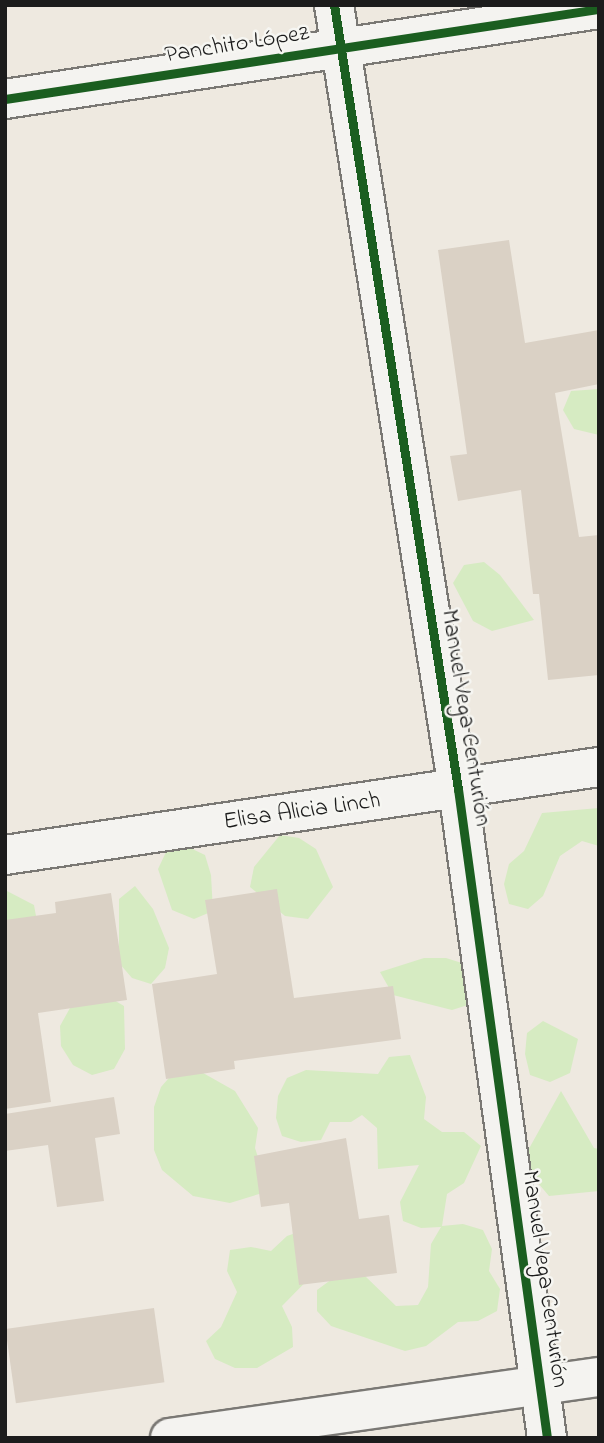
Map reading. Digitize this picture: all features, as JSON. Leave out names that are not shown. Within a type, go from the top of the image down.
[{"type":"street","name":"Manuel Vega Centurión","points":[[334,5],[458,789],[547,1438]]},
{"type":"street","name":"Panchito López","points":[[5,99],[599,9]]},
{"type":"street","name":"Elisa Alicia Linch","points":[[5,855],[599,766]]},
{"type":"street","points":[[170,1438],[599,1377]]},
{"type":"green space","points":[[599,389],[599,435],[574,429],[563,410],[571,391]]},
{"type":"green space","points":[[484,562],[500,575],[534,620],[492,631],[473,621],[453,583],[464,565]]},
{"type":"green space","points":[[599,808],[599,846],[582,841],[560,856],[543,896],[528,909],[509,904],[504,884],[509,864],[524,851],[542,813]]},
{"type":"green space","points":[[280,835],[299,838],[316,849],[333,887],[308,919],[285,916],[250,887],[254,867]]},
{"type":"green space","points":[[186,846],[205,855],[211,875],[213,911],[194,919],[172,910],[158,869],[167,850]]},
{"type":"green space","points":[[135,886],[153,909],[169,948],[165,968],[151,984],[132,978],[119,963],[119,899]]},
{"type":"green space","points":[[5,890],[34,905],[38,927],[5,953]]},
{"type":"green space","points":[[424,958],[446,958],[465,964],[471,1004],[452,1010],[393,995],[380,972]]},
{"type":"green space","points":[[107,996],[124,1006],[125,1049],[114,1069],[92,1075],[73,1065],[61,1046],[60,1026],[70,1008]]},
{"type":"green space","points":[[543,1021],[578,1039],[570,1073],[550,1082],[530,1075],[525,1054],[527,1033]]},
{"type":"green space","points":[[410,1055],[426,1097],[424,1119],[442,1132],[464,1132],[481,1146],[464,1183],[447,1194],[442,1226],[463,1224],[483,1230],[492,1249],[489,1271],[500,1289],[497,1311],[478,1321],[458,1322],[426,1346],[405,1351],[331,1326],[317,1311],[317,1290],[343,1271],[365,1276],[396,1306],[418,1305],[428,1287],[431,1244],[441,1227],[421,1228],[403,1221],[400,1202],[419,1165],[378,1169],[377,1128],[362,1115],[351,1122],[330,1122],[321,1140],[301,1142],[282,1136],[276,1118],[278,1096],[287,1078],[306,1070],[378,1074],[389,1057]]},
{"type":"green space","points":[[196,1069],[235,1091],[258,1128],[255,1148],[269,1191],[230,1203],[193,1196],[162,1170],[154,1150],[154,1107],[161,1087],[175,1071]]},
{"type":"green space","points":[[561,1091],[594,1148],[599,1149],[599,1191],[549,1196],[521,1163]]},
{"type":"green space","points":[[307,1229],[340,1247],[282,1306],[292,1327],[293,1347],[257,1368],[235,1368],[215,1359],[206,1341],[221,1327],[237,1292],[227,1271],[230,1250],[251,1247],[271,1251],[287,1236]]},
{"type":"building","points":[[509,240],[525,343],[599,330],[599,384],[555,393],[579,537],[599,535],[599,675],[548,680],[539,594],[533,594],[521,490],[458,501],[450,456],[467,454],[438,250]]},
{"type":"building","points":[[277,889],[294,998],[393,986],[401,1039],[234,1061],[235,1069],[166,1079],[152,984],[217,974],[205,900]]},
{"type":"building","points":[[111,893],[127,1000],[38,1013],[51,1102],[5,1109],[5,920],[56,913],[55,902]]},
{"type":"building","points":[[114,1097],[120,1134],[95,1138],[104,1201],[57,1207],[48,1145],[5,1151],[5,1114]]},
{"type":"building","points":[[346,1138],[359,1219],[389,1215],[397,1273],[299,1285],[289,1203],[261,1207],[254,1156]]},
{"type":"building","points":[[154,1308],[164,1382],[16,1403],[5,1329]]},
{"type":"cycle path","points":[[334,5],[458,789],[547,1438]]},
{"type":"cycle path","points":[[5,99],[599,9]]}]
